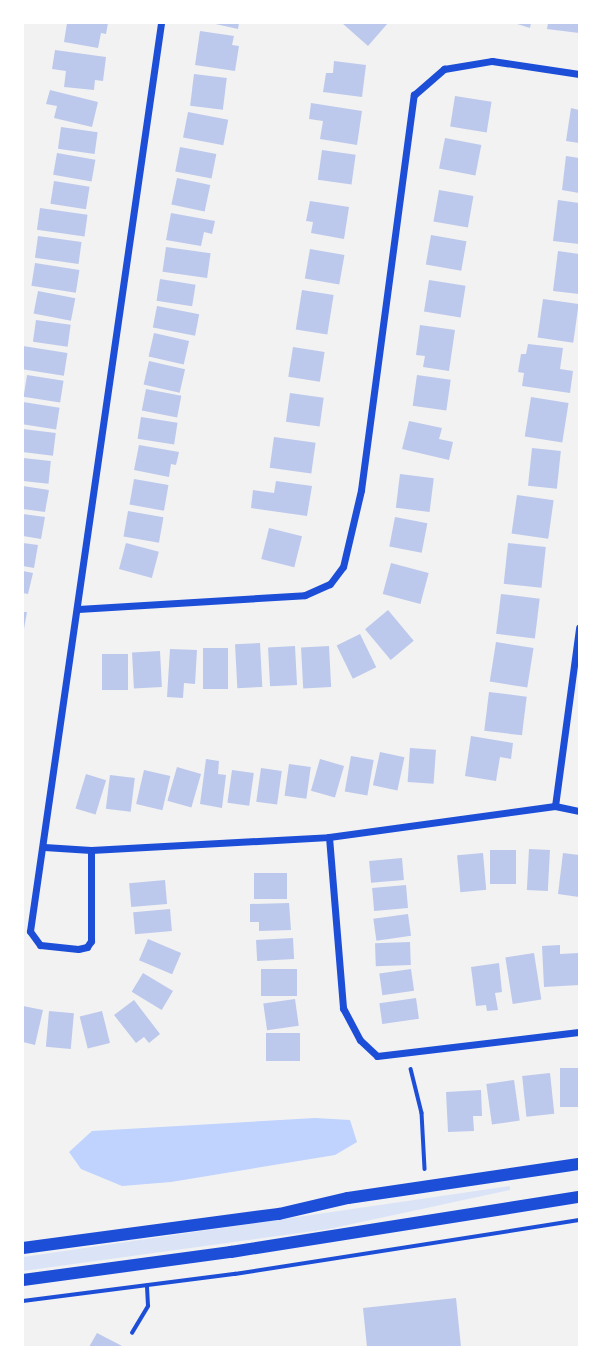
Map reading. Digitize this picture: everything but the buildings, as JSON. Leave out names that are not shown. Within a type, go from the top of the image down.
[{"type":"street","points":[[91,850],[91,941],[87,947],[79,950],[40,945],[30,931],[161,23]]},
{"type":"street","points":[[78,609],[305,595],[330,584],[344,567],[361,490],[414,95],[444,69],[492,61],[579,74]]},
{"type":"street","points":[[555,806],[579,628]]},
{"type":"street","points":[[44,847],[91,850],[329,837],[555,806],[579,811]]},
{"type":"street","points":[[329,837],[343,1008],[360,1040],[377,1056],[579,1032]]},
{"type":"street","points":[[23,1248],[279,1214],[348,1198],[579,1164]]},
{"type":"street","points":[[23,1279],[231,1252],[579,1197]]},
{"type":"path","points":[[411,1069],[422,1113],[425,1169]]},
{"type":"path","points":[[23,1301],[148,1286],[579,1220]]},
{"type":"path","points":[[132,1333],[148,1306],[148,1286]]},
{"type":"shaded area","points":[[510,1186],[510,1190],[329,1229],[23,1271],[23,1257]]},
{"type":"water","points":[[315,1118],[350,1120],[357,1142],[335,1155],[171,1182],[122,1186],[81,1169],[69,1152],[92,1131]]}]
